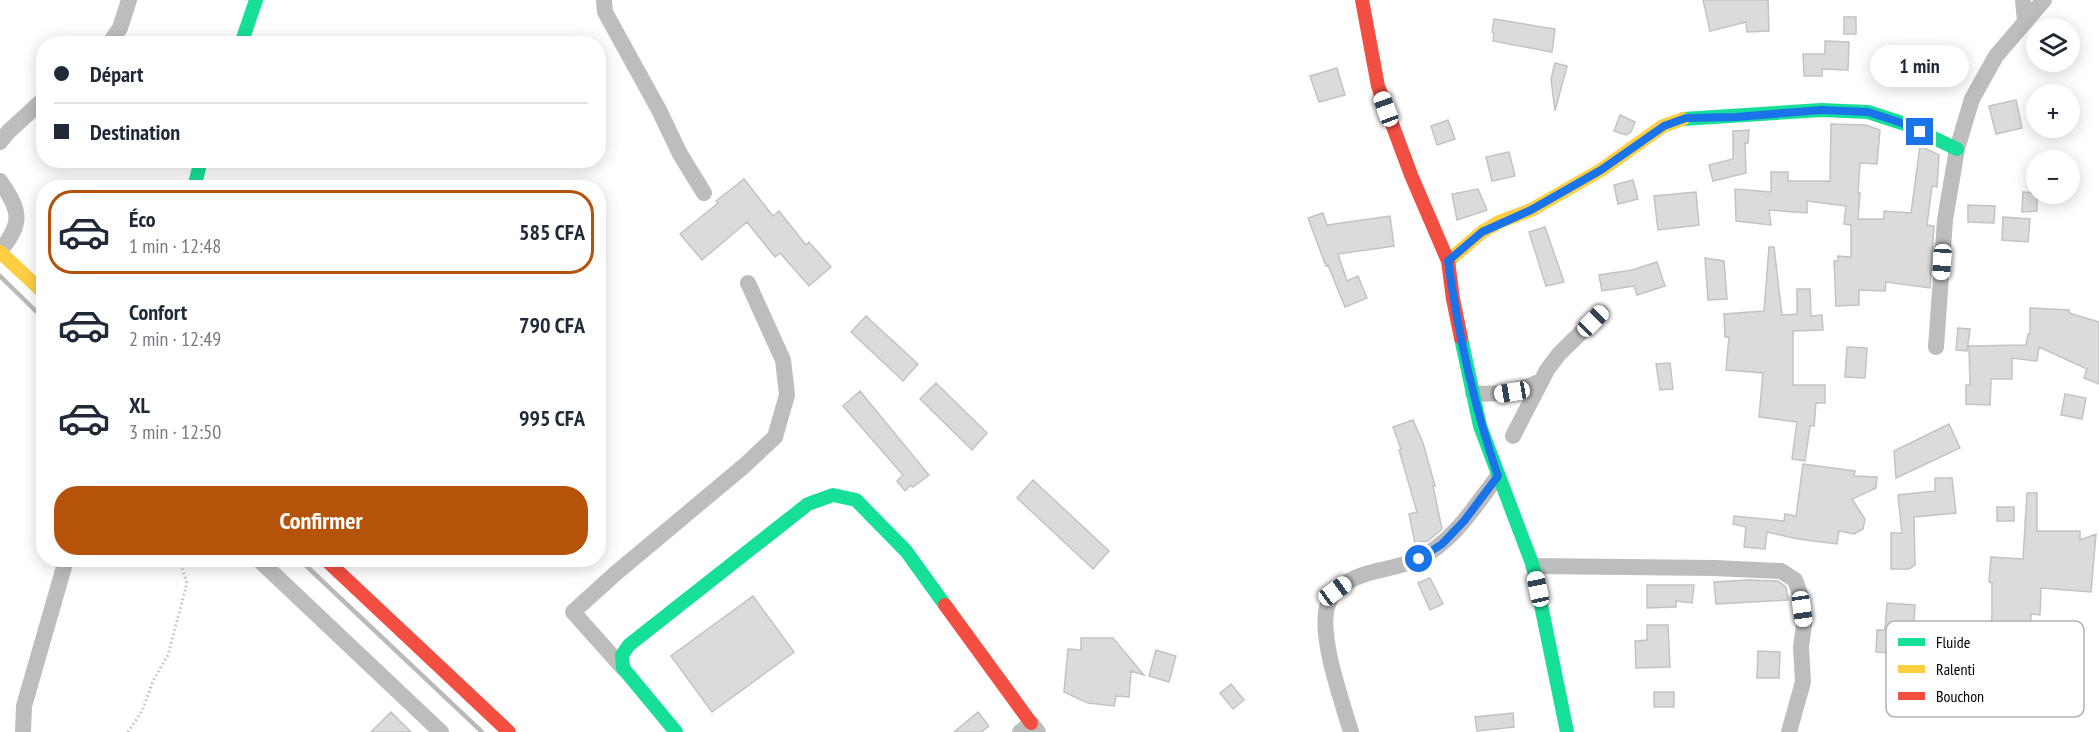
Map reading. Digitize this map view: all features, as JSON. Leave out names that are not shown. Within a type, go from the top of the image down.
[{"type":"street","points":[[114,36],[120,28],[129,0]]},
{"type":"street","points":[[244,36],[256,0]]},
{"type":"street","points":[[604,0],[605,12],[659,110],[680,154],[704,192]]},
{"type":"street","points":[[1362,0],[1378,86],[1411,175],[1448,261],[1453,299],[1480,426],[1533,566],[1567,732]]},
{"type":"street","points":[[2023,0],[2025,21]]},
{"type":"street","points":[[1936,347],[1945,220],[1957,149],[1972,99],[1996,57],[2044,0]]},
{"type":"street","points":[[0,142],[36,106]]},
{"type":"street","points":[[1448,261],[1482,232],[1551,198],[1601,170],[1664,126],[1686,118],[1736,117],[1821,110],[1868,112],[1902,123],[1957,149]]},
{"type":"street","points":[[0,182],[15,207],[17,220],[13,235],[0,252],[36,286]]},
{"type":"street","points":[[676,732],[624,668],[573,612],[775,437],[787,395],[783,360],[748,284]]},
{"type":"street","points":[[1513,436],[1541,381],[1559,354],[1601,313]]},
{"type":"street","points":[[1473,393],[1488,395],[1504,393],[1526,388],[1541,381]]},
{"type":"street","points":[[1352,732],[1326,636],[1327,607],[1335,591],[1348,581],[1419,559],[1442,544],[1464,521],[1498,476]]},
{"type":"street","points":[[624,668],[622,655],[630,645],[807,504],[833,495],[856,500],[906,551],[1030,729]]},
{"type":"street","points":[[1533,566],[1714,568],[1781,572],[1795,580],[1800,594],[1804,625],[1801,647],[1803,682],[1789,732]]},
{"type":"street","points":[[23,732],[24,706],[64,567]]},
{"type":"street","points":[[266,567],[441,732]]},
{"type":"street","points":[[333,567],[508,732]]},
{"type":"path","points":[[128,732],[142,711],[153,681],[168,655],[187,583],[181,567]]},
{"type":"building","points":[[1703,0],[1768,0],[1769,31],[1747,32],[1746,22],[1710,31]]},
{"type":"building","points":[[1844,17],[1856,17],[1856,34],[1844,34]]},
{"type":"building","points":[[1494,19],[1555,29],[1552,52],[1493,41]]},
{"type":"building","points":[[1825,41],[1849,42],[1848,70],[1822,69],[1822,76],[1804,76],[1803,54],[1825,54]]},
{"type":"building","points":[[1555,63],[1567,66],[1555,111],[1551,79]]},
{"type":"building","points":[[1337,68],[1345,95],[1319,102],[1310,76]]},
{"type":"building","points":[[2016,100],[2022,128],[1996,134],[1989,106]]},
{"type":"building","points":[[1620,115],[1635,122],[1631,132],[1626,135],[1614,131]]},
{"type":"building","points":[[1448,120],[1455,139],[1437,145],[1431,126]]},
{"type":"building","points":[[1831,124],[1866,125],[1880,130],[1877,164],[1860,163],[1858,219],[1884,219],[1884,211],[1911,213],[1920,146],[1939,155],[1937,187],[1932,186],[1927,225],[1934,226],[1930,288],[1886,282],[1885,291],[1859,290],[1859,305],[1836,306],[1834,261],[1838,261],[1838,256],[1851,257],[1851,225],[1844,224],[1846,206],[1807,201],[1807,213],[1769,210],[1771,225],[1736,221],[1735,189],[1771,192],[1771,172],[1788,172],[1788,181],[1830,181]]},
{"type":"building","points":[[1749,130],[1748,143],[1745,143],[1746,173],[1713,181],[1709,165],[1733,159],[1733,131]]},
{"type":"building","points":[[1509,152],[1515,176],[1492,181],[1486,157]]},
{"type":"building","points":[[744,179],[773,216],[779,211],[806,245],[809,242],[831,267],[809,286],[780,253],[775,257],[747,222],[702,260],[680,234]]},
{"type":"building","points":[[1633,180],[1638,199],[1618,204],[1614,185]]},
{"type":"building","points":[[1478,189],[1487,210],[1457,220],[1452,194]]},
{"type":"building","points":[[1696,192],[1699,225],[1658,230],[1654,196]]},
{"type":"building","points":[[2023,192],[2026,192],[2026,204],[2037,204],[2037,211],[2022,212]]},
{"type":"building","points":[[1968,205],[1995,206],[1994,223],[1968,222]]},
{"type":"building","points":[[1323,213],[1327,225],[1390,216],[1394,246],[1338,254],[1347,281],[1358,276],[1367,298],[1345,307],[1328,265],[1326,266],[1308,218]]},
{"type":"building","points":[[2003,217],[2030,219],[2028,242],[2002,240]]},
{"type":"building","points":[[1545,227],[1564,282],[1546,286],[1529,232]]},
{"type":"building","points":[[1769,247],[1774,247],[1782,315],[1797,314],[1797,289],[1810,289],[1811,316],[1822,315],[1823,330],[1793,331],[1793,385],[1825,385],[1825,403],[1816,403],[1814,426],[1810,426],[1805,461],[1792,459],[1797,422],[1759,417],[1763,373],[1726,370],[1729,337],[1725,337],[1724,314],[1764,311]]},
{"type":"building","points":[[1705,258],[1724,261],[1727,299],[1708,300]]},
{"type":"building","points":[[1657,262],[1665,286],[1637,295],[1634,286],[1602,291],[1599,275],[1632,270]]},
{"type":"building","points":[[2030,308],[2069,310],[2069,313],[2099,322],[2099,384],[2084,378],[2087,369],[2039,347],[2037,361],[2012,358],[2012,379],[1991,379],[1990,405],[1966,404],[1966,385],[1970,385],[1969,346],[2026,345],[2028,334],[2030,334]]},
{"type":"building","points":[[866,316],[918,364],[903,381],[851,332]]},
{"type":"building","points":[[1958,328],[1970,329],[1967,351],[1956,350]]},
{"type":"building","points":[[1847,347],[1867,348],[1865,378],[1845,377]]},
{"type":"building","points":[[1670,363],[1673,389],[1660,390],[1656,364]]},
{"type":"building","points":[[936,383],[987,433],[972,450],[920,399]]},
{"type":"building","points":[[860,391],[929,475],[905,491],[897,481],[903,475],[843,406]]},
{"type":"building","points":[[2065,394],[2086,398],[2082,419],[2061,415]]},
{"type":"building","points":[[1413,420],[1423,443],[1435,486],[1433,486],[1442,529],[1428,541],[1415,543],[1409,514],[1417,512],[1393,427]]},
{"type":"building","points":[[1949,424],[1960,448],[1896,478],[1894,451]]},
{"type":"building","points":[[1803,464],[1855,471],[1854,476],[1877,477],[1876,488],[1852,499],[1865,519],[1863,529],[1854,534],[1839,531],[1837,544],[1767,532],[1765,549],[1744,547],[1746,527],[1733,524],[1734,516],[1784,521],[1785,514],[1796,516]]},
{"type":"building","points":[[1935,478],[1952,478],[1956,513],[1914,517],[1915,565],[1909,569],[1891,569],[1891,533],[1902,533],[1898,495],[1935,491]]},
{"type":"building","points":[[1033,480],[1109,551],[1093,569],[1017,498]]},
{"type":"building","points":[[2027,493],[2037,493],[2037,531],[2080,531],[2080,540],[2096,534],[2091,592],[2041,588],[2040,615],[2031,614],[2031,621],[1992,621],[1992,583],[1989,582],[1991,557],[2023,559]]},
{"type":"building","points":[[1997,507],[2014,507],[2014,521],[1997,521]]},
{"type":"building","points":[[1430,578],[1443,604],[1430,610],[1418,583]]},
{"type":"building","points":[[1778,581],[1786,587],[1788,600],[1716,604],[1714,582]]},
{"type":"building","points":[[1647,585],[1694,585],[1692,603],[1676,601],[1676,607],[1647,608]]},
{"type":"building","points":[[753,596],[794,652],[712,712],[671,656]]},
{"type":"building","points":[[1887,603],[1915,605],[1914,621],[1886,621],[1886,653],[1876,652],[1877,630],[1885,630]]},
{"type":"building","points":[[1647,625],[1668,625],[1670,667],[1636,668],[1635,641],[1647,640]]},
{"type":"building","points":[[1081,638],[1113,638],[1144,675],[1131,671],[1129,697],[1116,696],[1114,706],[1088,703],[1064,692],[1068,649],[1081,650]]},
{"type":"building","points":[[1156,650],[1176,656],[1169,682],[1149,676]]},
{"type":"building","points":[[1758,651],[1780,652],[1779,678],[1757,678]]},
{"type":"building","points":[[1231,684],[1244,700],[1233,709],[1220,693]]},
{"type":"building","points":[[1654,692],[1674,692],[1674,707],[1654,707]]},
{"type":"building","points":[[391,712],[411,732],[371,732]]},
{"type":"building","points":[[978,712],[989,726],[981,732],[954,732]]},
{"type":"building","points":[[1513,713],[1514,727],[1477,731],[1475,717]]},
{"type":"waterway","points":[[0,276],[36,311]]},
{"type":"waterway","points":[[307,567],[482,732]]},
{"type":"traffic: fast","points":[[244,36],[256,0]]},
{"type":"traffic: fast","points":[[1683,119],[1821,110],[1868,112],[1902,123],[1957,149]]},
{"type":"traffic: fast","points":[[196,180],[199,168]]},
{"type":"traffic: fast","points":[[1461,338],[1480,426],[1533,566],[1567,732]]},
{"type":"traffic: fast","points":[[676,732],[623,668],[622,655],[629,645],[808,504],[833,495],[856,500],[906,551],[945,605]]},
{"type":"traffic: slow","points":[[1448,261],[1482,232],[1499,222],[1531,210],[1601,170],[1663,126],[1683,119]]},
{"type":"traffic: slow","points":[[0,252],[36,286]]},
{"type":"traffic: jam","points":[[1362,0],[1378,86],[1411,175],[1448,261],[1461,338]]},
{"type":"traffic: jam","points":[[333,567],[509,732]]},
{"type":"traffic: jam","points":[[945,605],[1031,723]]},
{"type":"route","points":[[1419,559],[1442,544],[1464,521],[1498,476],[1480,426],[1453,299],[1448,261],[1482,232],[1499,222],[1531,210],[1601,170],[1664,126],[1686,118],[1736,117],[1821,110],[1868,112],[1902,123],[1920,132]]}]
